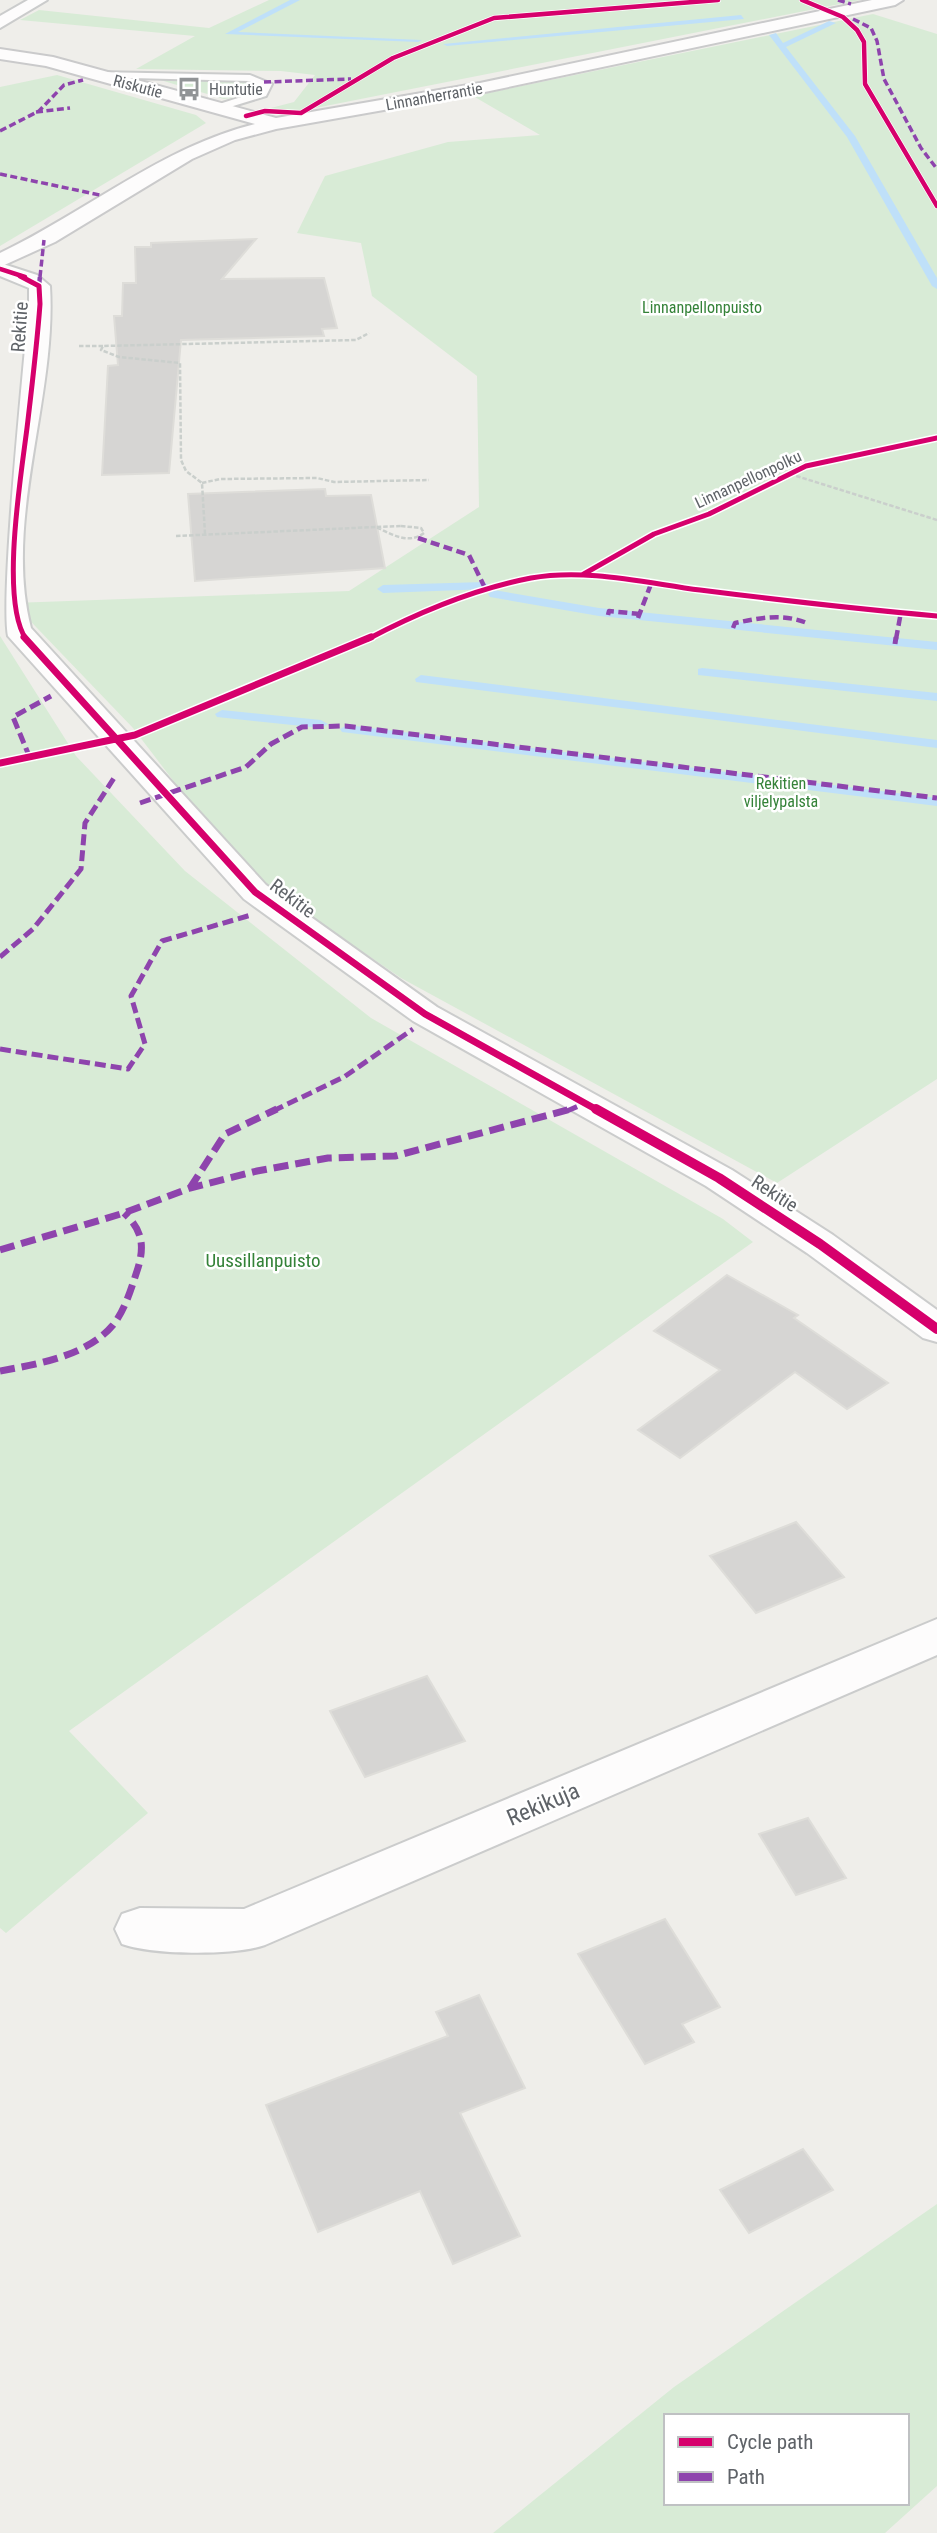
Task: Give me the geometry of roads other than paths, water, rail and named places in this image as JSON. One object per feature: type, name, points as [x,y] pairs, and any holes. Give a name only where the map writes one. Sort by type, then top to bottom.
[{"type":"street","points":[[0,23],[39,0]]},
{"type":"street","name":"Linnanherrantie","points":[[0,261],[48,238],[198,148],[275,124],[480,88],[895,0]]},
{"type":"street","name":"Riskutie","points":[[0,54],[32,58],[275,124]]},
{"type":"street","name":"Rekitie","points":[[0,269],[30,279],[38,286],[40,304],[28,422],[15,498],[8,596],[11,612],[18,630],[115,740],[255,892],[336,951],[425,1014],[719,1178],[820,1244],[937,1329]]},
{"type":"street","name":"Rekikuja","points":[[140,1929],[247,1930],[937,1636]]},
{"type":"lane","points":[[96,75],[250,78],[267,84],[262,94],[217,108]]},
{"type":"waterway","points":[[232,32],[296,0]]},
{"type":"waterway","points":[[447,44],[741,17]]},
{"type":"waterway","points":[[782,46],[832,23]]},
{"type":"waterway","points":[[229,34],[418,40]]},
{"type":"waterway","points":[[773,35],[851,136],[937,286]]},
{"type":"waterway","points":[[383,589],[484,586]]},
{"type":"waterway","points":[[494,594],[599,612],[937,646]]},
{"type":"waterway","points":[[702,672],[937,697]]},
{"type":"waterway","points":[[421,679],[937,744]]},
{"type":"waterway","points":[[222,714],[321,724]]},
{"type":"waterway","points":[[347,729],[937,802]]},
{"type":"place","name":"Huntutie","points":[[189,89]]},
{"type":"park label","name":"Linnanpellonpuisto","points":[[702,307]]},
{"type":"park label","name":"Rekitien viljelypalsta","points":[[781,792]]},
{"type":"park label","name":"Uussillanpuisto","points":[[263,1260]]}]
